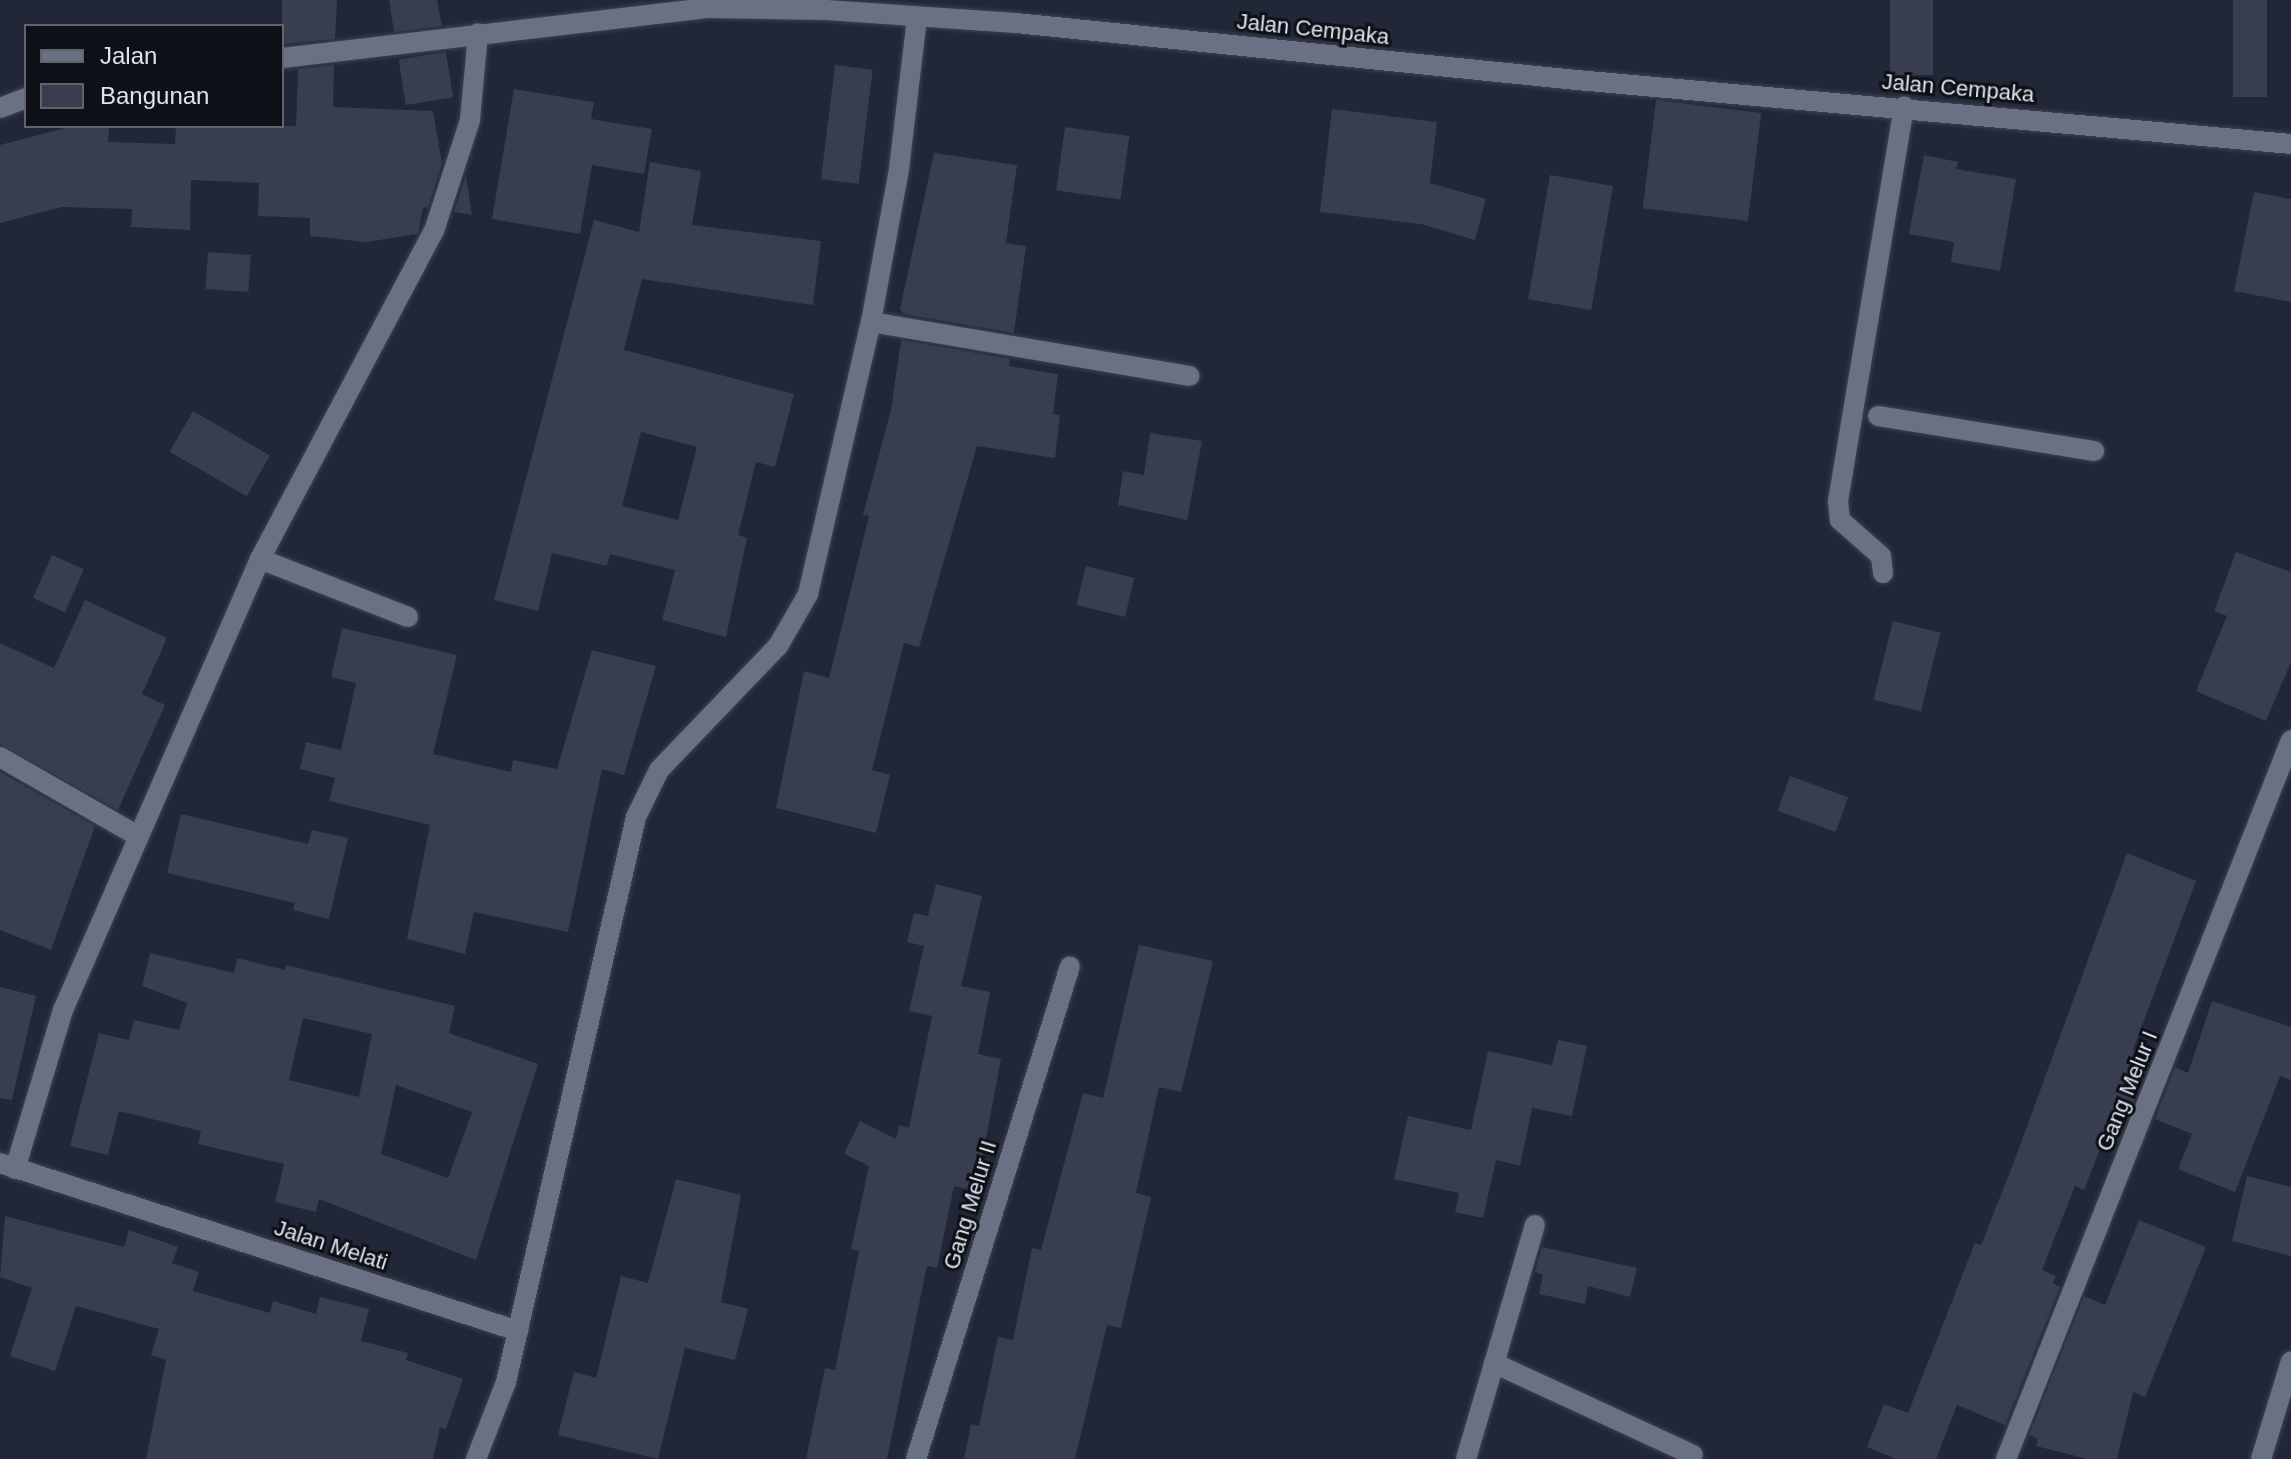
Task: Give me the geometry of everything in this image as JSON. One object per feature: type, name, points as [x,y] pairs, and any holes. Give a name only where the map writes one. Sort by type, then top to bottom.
[{"type":"street","name":"Jalan Cempaka","points":[[284,58],[705,8],[827,5],[917,17],[2291,144]]},
{"type":"street","points":[[476,1459],[494,1420],[518,1331],[636,817],[659,770],[679,744],[769,656],[802,607],[871,322],[899,169],[917,17]]},
{"type":"street","points":[[7,1166],[63,1010],[260,559],[434,231],[465,145],[478,33]]},
{"type":"street","points":[[0,108],[24,99]]},
{"type":"street","points":[[1883,573],[1881,556],[1840,520],[1838,501],[1904,106]]},
{"type":"street","points":[[871,322],[1189,376]]},
{"type":"street","points":[[1878,416],[2094,451]]},
{"type":"street","points":[[260,559],[408,617]]},
{"type":"street","name":"Gang Melur I","points":[[2006,1459],[2291,740]]},
{"type":"street","points":[[0,757],[138,836]]},
{"type":"street","name":"Gang Melur II","points":[[916,1459],[1070,966]]},
{"type":"street","name":"Jalan Melati","points":[[7,1166],[518,1331]]},
{"type":"street","points":[[1466,1459],[1535,1225]]},
{"type":"street","points":[[2261,1459],[2291,1361]]},
{"type":"street","points":[[1494,1363],[1693,1455]]},
{"type":"building","points":[[282,0],[337,0],[335,39],[284,44]]},
{"type":"building","points":[[389,0],[437,0],[442,26],[394,32]]},
{"type":"building","points":[[1890,0],[1933,0],[1933,75],[1890,75]]},
{"type":"building","points":[[2233,0],[2267,0],[2267,97],[2233,97]]},
{"type":"building","points":[[446,52],[453,97],[406,105],[399,60]]},
{"type":"building","points":[[334,65],[333,107],[433,111],[442,163],[428,208],[423,207],[418,234],[366,242],[310,236],[310,218],[258,216],[259,183],[191,180],[190,230],[131,227],[132,209],[62,207],[0,223],[0,145],[65,128],[109,128],[108,142],[175,144],[176,128],[296,126],[298,69]]},
{"type":"building","points":[[835,65],[873,70],[859,184],[821,179]]},
{"type":"building","points":[[514,89],[594,102],[591,119],[652,129],[644,174],[592,165],[580,234],[492,219]]},
{"type":"building","points":[[1656,100],[1761,113],[1748,221],[1643,208]]},
{"type":"building","points":[[1332,109],[1437,122],[1430,183],[1486,199],[1475,240],[1421,224],[1320,212]]},
{"type":"building","points":[[1065,127],[1129,136],[1120,199],[1056,190]]},
{"type":"building","points":[[934,153],[1017,165],[1006,243],[1026,246],[1014,333],[904,314],[900,309]]},
{"type":"building","points":[[1924,155],[1958,162],[1956,169],[2016,179],[2000,271],[1951,262],[1954,242],[1909,234]]},
{"type":"building","points":[[650,162],[701,171],[692,225],[821,241],[813,305],[642,279],[624,350],[794,394],[775,467],[756,462],[738,535],[747,538],[726,637],[662,620],[675,570],[610,554],[607,566],[552,553],[538,611],[494,600],[594,220],[639,232]],"holes":[[[641,432],[697,447],[678,520],[622,506]]]},
{"type":"building","points":[[1550,175],[1613,186],[1591,310],[1528,299]]},
{"type":"building","points":[[466,176],[472,215],[454,212]]},
{"type":"building","points":[[2254,192],[2291,199],[2291,302],[2234,291]]},
{"type":"building","points":[[208,252],[251,255],[248,292],[205,289]]},
{"type":"building","points":[[901,340],[1010,359],[1009,366],[1058,374],[1053,414],[1060,415],[1055,458],[977,446],[919,647],[904,643],[872,770],[890,775],[876,833],[776,808],[804,671],[829,678],[869,516],[863,515],[891,410]]},
{"type":"building","points":[[193,411],[270,455],[247,496],[170,452]]},
{"type":"building","points":[[1150,433],[1202,441],[1187,520],[1118,505],[1123,471],[1144,475]]},
{"type":"building","points":[[2236,552],[2291,572],[2291,662],[2266,721],[2196,691],[2227,616],[2214,611]]},
{"type":"building","points":[[52,555],[84,569],[65,612],[33,598]]},
{"type":"building","points":[[1086,566],[1135,578],[1125,617],[1076,605]]},
{"type":"building","points":[[85,600],[167,638],[142,694],[165,705],[118,810],[0,744],[0,643],[54,668]]},
{"type":"building","points":[[1893,621],[1941,633],[1921,711],[1873,700]]},
{"type":"building","points":[[342,628],[457,655],[433,754],[511,772],[513,760],[557,769],[592,650],[656,666],[624,775],[602,769],[568,932],[474,912],[465,954],[407,939],[430,825],[329,801],[335,778],[300,769],[306,742],[341,750],[356,683],[331,677]]},
{"type":"building","points":[[0,772],[95,826],[51,950],[0,930]]},
{"type":"building","points":[[1790,776],[1848,797],[1836,832],[1777,811]]},
{"type":"building","points":[[181,814],[308,844],[312,830],[348,838],[329,919],[293,910],[295,903],[167,873]]},
{"type":"building","points":[[2127,853],[2196,881],[2133,1050],[2151,1058],[2131,1109],[2118,1104],[2084,1190],[2075,1186],[2042,1270],[2056,1276],[2053,1283],[2060,1287],[2005,1425],[1957,1405],[1936,1459],[1896,1459],[1867,1447],[1884,1404],[1908,1413],[1975,1243],[1981,1245],[2014,1162]]},
{"type":"building","points":[[936,884],[982,896],[961,986],[990,992],[978,1054],[1001,1059],[976,1191],[954,1186],[937,1268],[927,1266],[887,1459],[806,1459],[825,1368],[835,1370],[859,1251],[851,1249],[869,1166],[844,1154],[860,1121],[896,1139],[899,1125],[909,1128],[932,1016],[909,1011],[924,946],[907,942],[914,913],[928,916]]},
{"type":"building","points":[[1139,945],[1213,961],[1181,1092],[1159,1087],[1136,1193],[1151,1197],[1121,1328],[1107,1325],[1075,1459],[964,1459],[971,1424],[979,1426],[998,1337],[1013,1340],[1032,1248],[1041,1250],[1083,1093],[1103,1098]]},
{"type":"building","points":[[150,953],[234,973],[237,958],[285,970],[286,965],[455,1006],[449,1033],[538,1064],[476,1260],[319,1199],[316,1212],[275,1202],[284,1164],[198,1144],[201,1131],[119,1111],[108,1155],[70,1146],[99,1033],[129,1040],[134,1020],[179,1030],[187,1003],[142,986]],"holes":[[[303,1018],[372,1034],[359,1097],[289,1080]],[[396,1085],[472,1112],[448,1178],[381,1154]]]},
{"type":"building","points":[[0,987],[36,996],[12,1100],[0,1098]]},
{"type":"building","points":[[2212,1001],[2291,1027],[2291,1080],[2280,1076],[2235,1192],[2178,1169],[2192,1134],[2155,1119],[2175,1067],[2188,1073]]},
{"type":"building","points":[[1558,1040],[1587,1046],[1572,1116],[1532,1108],[1520,1166],[1496,1160],[1483,1218],[1455,1212],[1459,1193],[1394,1179],[1408,1116],[1471,1130],[1488,1051],[1552,1065]]},
{"type":"building","points":[[2247,1176],[2291,1187],[2291,1256],[2232,1241]]},
{"type":"building","points":[[676,1179],[741,1195],[721,1302],[748,1309],[735,1360],[685,1348],[658,1459],[558,1435],[574,1372],[596,1378],[621,1276],[648,1283]]},
{"type":"building","points":[[5,1216],[124,1247],[129,1230],[178,1247],[172,1263],[199,1272],[193,1291],[270,1313],[273,1301],[316,1314],[320,1297],[369,1309],[361,1341],[408,1353],[406,1360],[463,1379],[446,1429],[440,1427],[433,1459],[146,1459],[166,1360],[151,1355],[159,1329],[76,1306],[55,1371],[10,1356],[32,1288],[0,1277]]},
{"type":"building","points":[[2139,1220],[2206,1247],[2145,1397],[2133,1392],[2117,1459],[2088,1459],[2036,1446],[2038,1439],[2029,1435],[2084,1296],[2105,1305]]},
{"type":"building","points":[[1542,1247],[1637,1268],[1630,1297],[1588,1286],[1585,1304],[1539,1294],[1543,1275],[1535,1272]]}]
